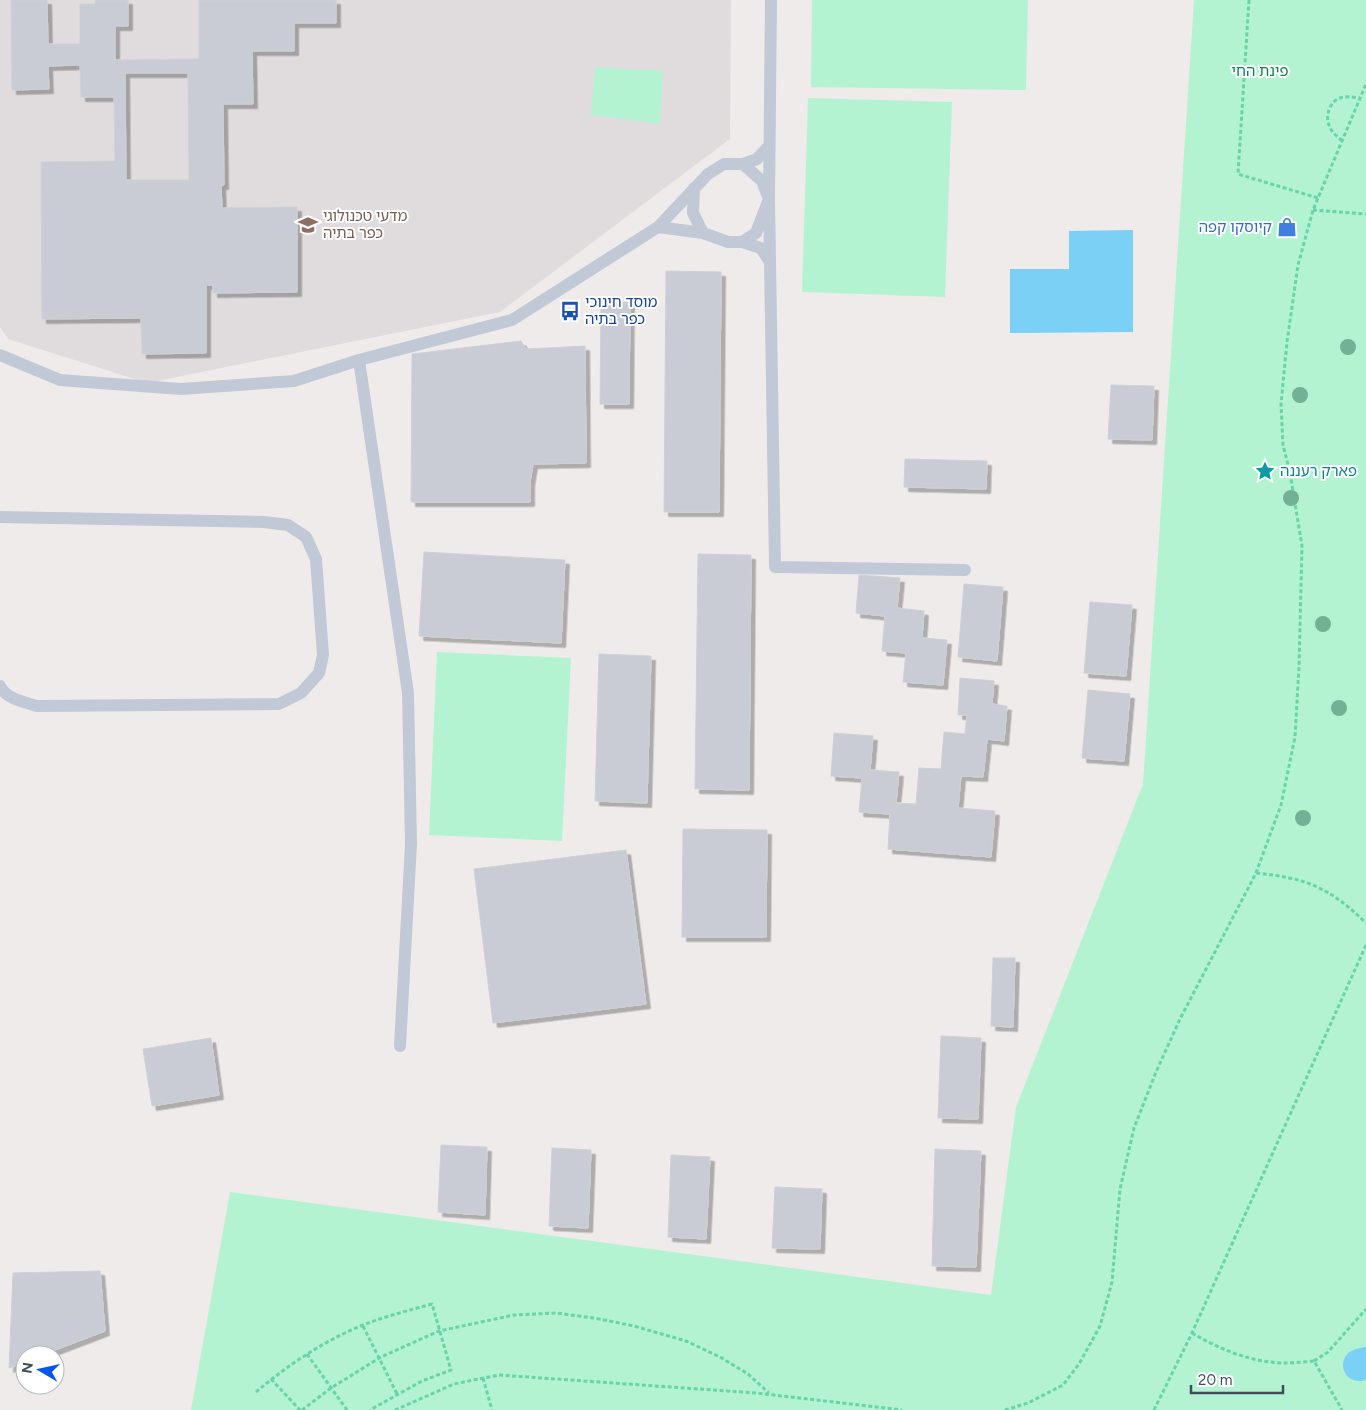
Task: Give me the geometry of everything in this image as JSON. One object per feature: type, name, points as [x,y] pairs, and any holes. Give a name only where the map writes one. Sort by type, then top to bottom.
[{"type":"lane","points":[[771,0],[769,199],[775,567],[964,570]]},
{"type":"lane","points":[[0,355],[60,380],[181,389],[294,381],[358,360],[512,320],[658,227],[708,174],[724,164],[743,164],[756,159],[770,146]]},
{"type":"lane","points":[[742,242],[756,233],[769,199],[762,181],[743,164]]},
{"type":"lane","points":[[694,188],[693,214],[703,233]]},
{"type":"lane","points":[[658,227],[703,233],[728,242],[742,242],[761,248],[770,262]]},
{"type":"lane","points":[[358,360],[408,693],[411,844],[400,1046]]},
{"type":"lane","points":[[0,517],[264,522],[288,525],[306,537],[316,558],[323,655],[320,673],[301,693],[279,704],[37,706],[17,700],[1,690],[0,686]]},
{"type":"path","points":[[1249,0],[1238,174],[1318,198]]},
{"type":"path","points":[[1005,1410],[1028,1403],[1063,1385],[1079,1364],[1100,1326],[1112,1282],[1120,1189],[1134,1128],[1156,1072],[1180,1019],[1256,873],[1281,805],[1295,737],[1302,546],[1290,473],[1283,445],[1281,404],[1286,342],[1298,264],[1312,210],[1366,84]]},
{"type":"path","points":[[1342,141],[1334,134],[1329,125],[1327,117],[1330,108],[1335,100],[1340,98],[1360,98]]},
{"type":"path","points":[[1312,210],[1366,214]]},
{"type":"path","points":[[1256,873],[1280,875],[1309,882],[1333,894],[1366,923]]},
{"type":"path","points":[[1154,1410],[1192,1333],[1366,945]]},
{"type":"path","points":[[256,1392],[271,1379],[308,1354],[347,1332],[391,1315],[432,1304],[451,1370],[422,1381],[370,1410]]},
{"type":"path","points":[[1192,1333],[1207,1342],[1248,1358],[1283,1363],[1314,1361],[1328,1352],[1366,1309]]},
{"type":"path","points":[[271,1379],[301,1410],[331,1388],[379,1358],[440,1331],[514,1315],[556,1313],[634,1326],[686,1341],[720,1357],[748,1374],[770,1394]]},
{"type":"path","points":[[363,1326],[397,1394]]},
{"type":"path","points":[[308,1354],[347,1410]]},
{"type":"path","points":[[1314,1361],[1342,1410]]},
{"type":"path","points":[[395,1410],[454,1384],[499,1375],[668,1385],[770,1394],[902,1410]]},
{"type":"path","points":[[483,1378],[492,1410]]},
{"type":"shaded area","name":"מדעי טכנולוגי כפר בתיה","points":[[0,0],[731,0],[730,139],[500,312],[147,383],[8,339],[0,327]]},
{"type":"green space","points":[[812,0],[1028,0],[1026,90],[811,87]]},
{"type":"green space","name":"פארק רעננה","points":[[1194,0],[1366,0],[1366,1410],[191,1410],[230,1192],[991,1295],[1016,1107],[1143,784]]},
{"type":"green space","points":[[595,67],[663,71],[660,124],[591,115]]},
{"type":"green space","points":[[808,98],[952,102],[945,297],[802,292]]},
{"type":"green space","points":[[437,652],[571,658],[562,841],[429,835]]},
{"type":"water","points":[[1133,230],[1133,332],[1010,333],[1010,269],[1069,269],[1069,231]]},
{"type":"building","points":[[11,0],[47,0],[48,44],[80,44],[80,4],[95,4],[95,0],[128,0],[128,26],[115,26],[115,60],[199,59],[199,0],[336,0],[336,23],[294,23],[294,51],[252,51],[253,104],[223,104],[224,185],[221,185],[222,208],[297,207],[297,292],[213,293],[213,285],[206,285],[206,353],[142,354],[141,318],[42,319],[41,162],[115,161],[114,97],[81,97],[80,65],[48,66],[49,89],[12,90]],"holes":[[[125,73],[188,73],[189,180],[126,180]]]},
{"type":"building","points":[[666,271],[721,272],[719,512],[664,512]]},
{"type":"building","points":[[601,302],[630,302],[629,404],[600,404]]},
{"type":"building","points":[[521,341],[526,349],[585,346],[586,463],[533,464],[530,482],[530,502],[411,502],[412,354]]},
{"type":"building","points":[[1111,385],[1154,386],[1152,440],[1108,439]]},
{"type":"building","points":[[905,459],[987,461],[986,489],[904,487]]},
{"type":"building","points":[[424,552],[565,560],[561,643],[419,636]]},
{"type":"building","points":[[698,554],[751,555],[749,790],[695,789]]},
{"type":"building","points":[[859,575],[900,578],[897,608],[924,611],[922,638],[947,640],[943,685],[903,682],[906,653],[882,651],[885,616],[856,613]]},
{"type":"building","points":[[964,584],[1003,587],[997,661],[958,657]]},
{"type":"building","points":[[1090,602],[1132,605],[1126,676],[1084,673]]},
{"type":"building","points":[[599,654],[651,656],[647,803],[595,801]]},
{"type":"building","points":[[960,678],[994,681],[992,704],[1007,706],[1004,741],[987,739],[983,777],[961,776],[958,808],[995,811],[991,857],[888,849],[890,814],[859,812],[862,778],[831,776],[834,733],[873,736],[870,770],[899,772],[896,803],[916,804],[919,768],[941,769],[944,732],[965,734],[967,715],[958,715]]},
{"type":"building","points":[[1088,690],[1130,694],[1124,761],[1082,758]]},
{"type":"building","points":[[683,829],[767,830],[766,937],[682,937]]},
{"type":"building","points":[[626,850],[646,1004],[493,1023],[474,869]]},
{"type":"building","points":[[993,958],[1015,958],[1013,1027],[991,1026]]},
{"type":"building","points":[[941,1036],[981,1038],[978,1119],[938,1118]]},
{"type":"building","points":[[211,1038],[219,1095],[152,1106],[143,1049]]},
{"type":"building","points":[[441,1145],[487,1147],[485,1215],[438,1212]]},
{"type":"building","points":[[552,1148],[591,1150],[588,1228],[549,1226]]},
{"type":"building","points":[[935,1149],[981,1151],[976,1267],[932,1266]]},
{"type":"building","points":[[671,1155],[710,1157],[706,1239],[668,1237]]},
{"type":"building","points":[[775,1187],[822,1189],[820,1249],[772,1248]]},
{"type":"building","points":[[100,1271],[105,1331],[65,1346],[15,1345],[15,1366],[9,1368],[13,1273]]},
{"type":"waterway","points":[[1359,1365],[1366,1363]]},
{"type":"place","name":"מדעי טכנולוגי כפר בתיה","points":[[308,225]]},
{"type":"place","name":"קיוסקו קפה","points":[[1287,227]]},
{"type":"place","name":"מוסד חינוכי כפר בתיה","points":[[570,311]]},
{"type":"place","name":"פארק רעננה","points":[[1265,471]]},
{"type":"park label","name":"פינת החי","points":[[1260,71]]}]
